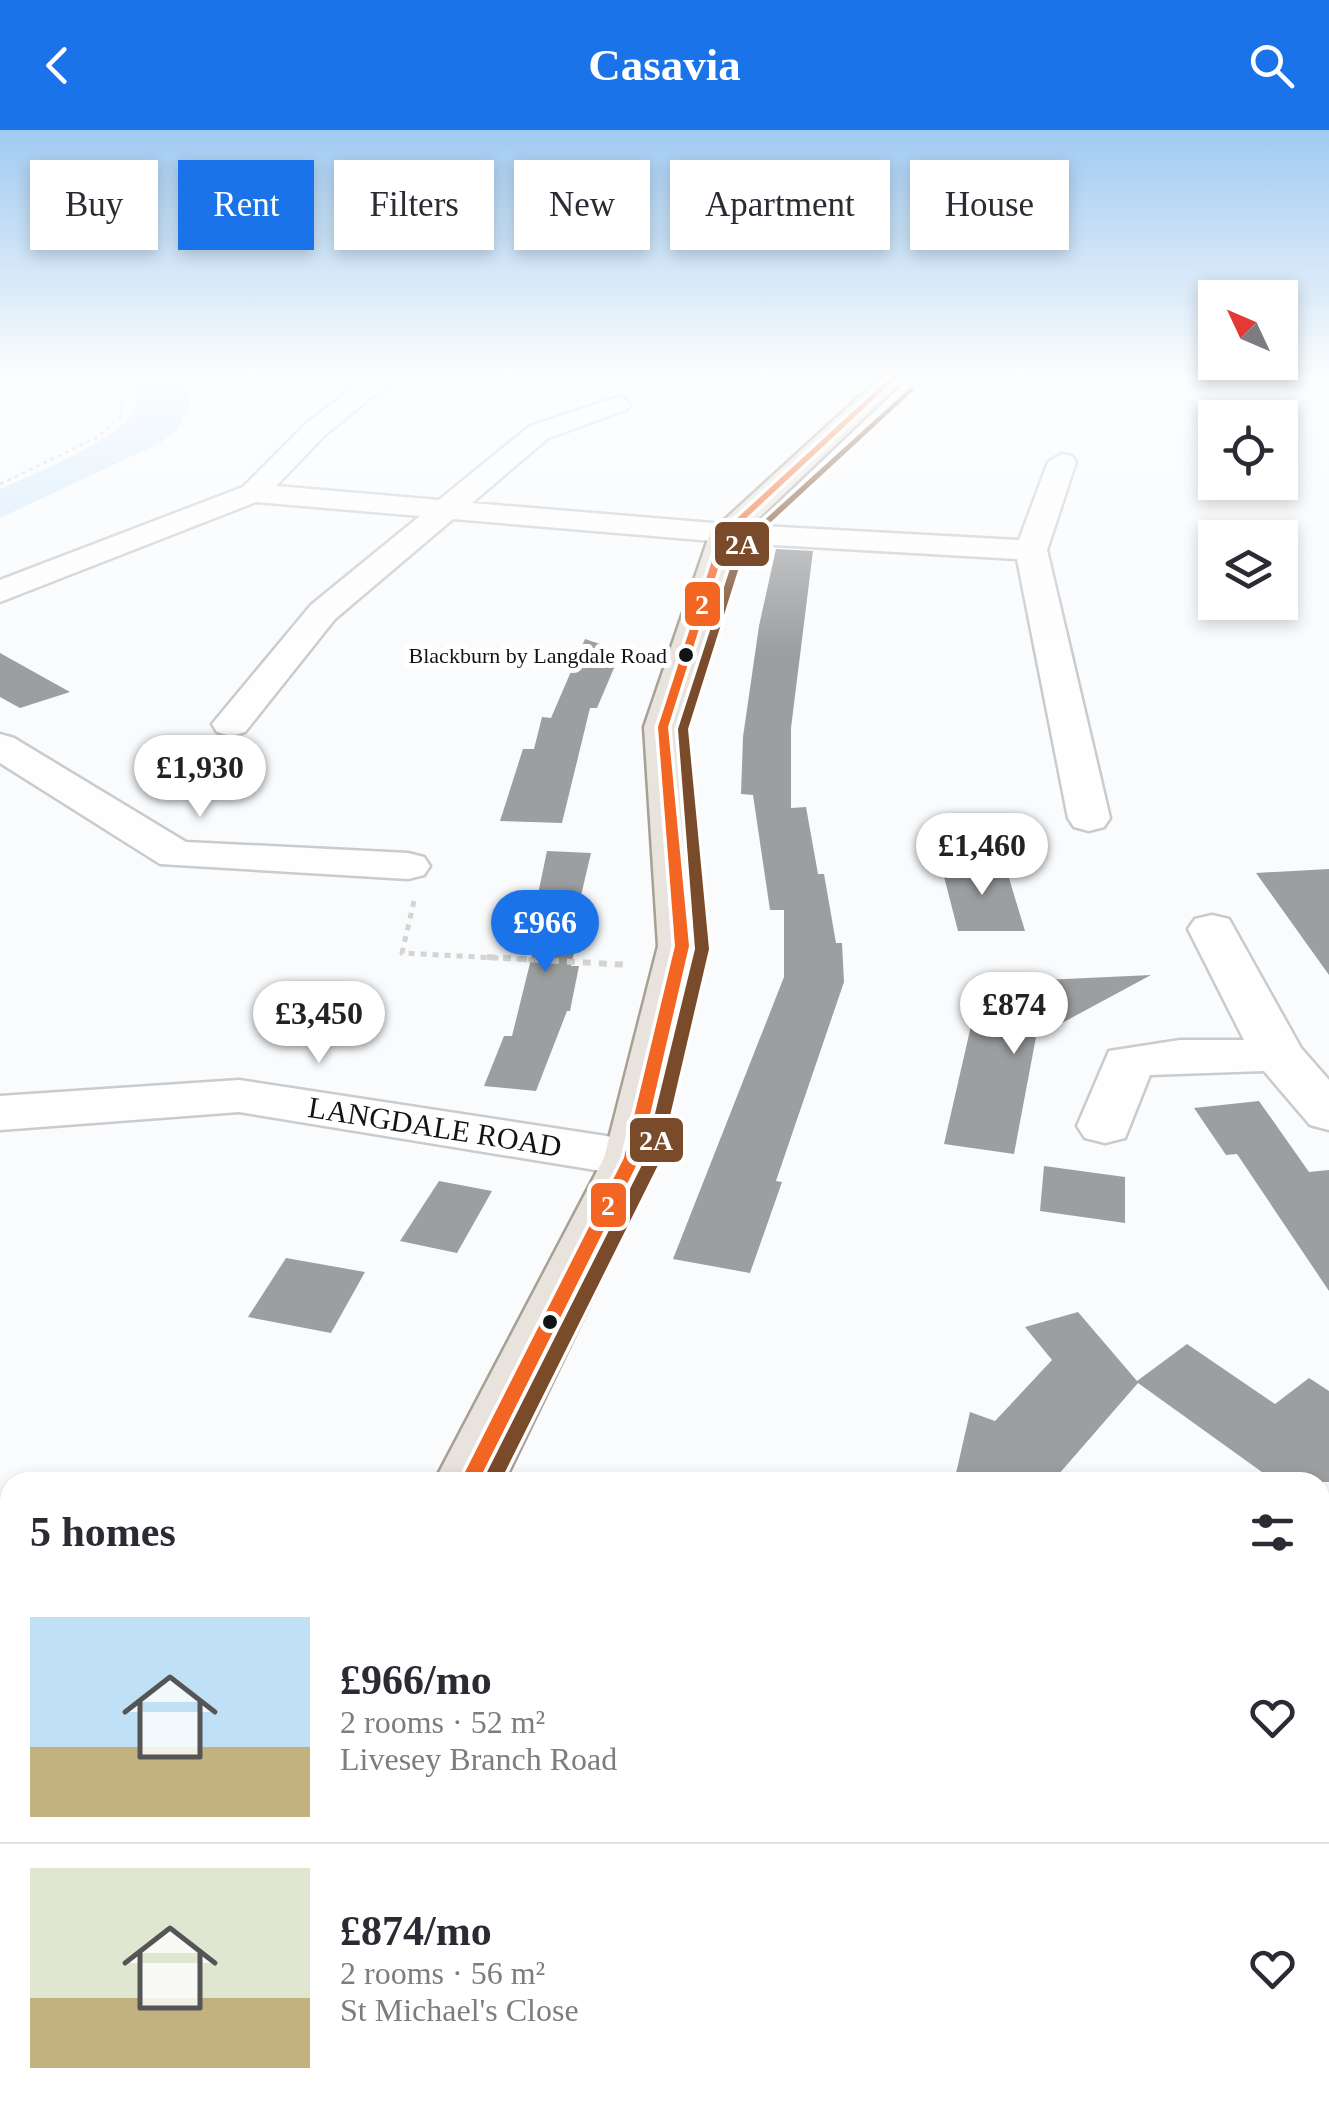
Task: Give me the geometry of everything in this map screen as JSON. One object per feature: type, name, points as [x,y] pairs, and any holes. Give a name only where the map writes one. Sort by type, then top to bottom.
[{"type":"main road","points":[[474,1472],[632,1158],[682,946],[663,727],[724,534],[797,467]]},
{"type":"street","points":[[0,592],[254,493],[279,467]]},
{"type":"street","points":[[231,724],[323,612],[498,467]]},
{"type":"street","points":[[1060,467],[1031,550],[1089,818]]},
{"type":"street","points":[[254,493],[724,534],[1031,550]]},
{"type":"street","points":[[0,746],[176,855],[408,866]]},
{"type":"street","points":[[1212,929],[1278,1055],[1329,1112]]},
{"type":"street","points":[[1104,1126],[1128,1062],[1180,1056],[1278,1055]]},
{"type":"street","name":"LANGDALE ROAD","points":[[0,1113],[239,1096],[632,1158]]},
{"type":"path","points":[[0,484],[36,467]]},
{"type":"path","points":[[408,866],[423,866],[402,953],[640,966]]},
{"type":"water","points":[[48,467],[110,467],[0,518],[0,489]]},
{"type":"building","points":[[776,549],[813,551],[791,728],[791,808],[806,807],[818,874],[824,874],[836,943],[842,943],[844,982],[776,1181],[782,1182],[750,1273],[673,1259],[784,977],[784,910],[770,910],[753,795],[741,794],[743,737],[759,626]]},
{"type":"building","points":[[585,639],[603,645],[600,660],[617,661],[597,708],[590,708],[562,823],[500,821],[523,749],[534,749],[542,717],[551,718]]},
{"type":"building","points":[[0,653],[70,692],[20,708],[0,697]]},
{"type":"building","points":[[547,851],[591,853],[579,904],[585,904],[571,966],[579,966],[570,1011],[536,1091],[484,1086],[504,1036],[512,1036],[535,943],[528,942]]},
{"type":"building","points":[[941,865],[1005,865],[1025,931],[958,931]]},
{"type":"building","points":[[1329,869],[1329,975],[1256,873]]},
{"type":"building","points":[[1151,975],[1036,1037],[1014,1154],[944,1144],[973,1017],[1044,980]]},
{"type":"building","points":[[1259,1101],[1309,1172],[1329,1170],[1329,1291],[1237,1154],[1226,1155],[1194,1108]]},
{"type":"building","points":[[1044,1166],[1125,1177],[1125,1223],[1040,1211]]},
{"type":"building","points":[[439,1181],[492,1191],[457,1253],[400,1241]]},
{"type":"building","points":[[286,1258],[365,1272],[331,1333],[248,1317]]},
{"type":"building","points":[[1078,1312],[1137,1381],[1187,1344],[1275,1404],[1309,1378],[1329,1391],[1329,1472],[1262,1472],[1138,1383],[1061,1472],[956,1472],[970,1412],[995,1421],[1052,1360],[1025,1327]]},
{"type":"transit line","name":"2","points":[[474,1472],[632,1158],[682,946],[663,727],[725,533],[797,467]]},
{"type":"transit line","name":"2A","points":[[496,1472],[651,1163],[702,949],[683,729],[742,544],[827,467]]},
{"type":"place","name":"Blackburn by Langdale Road","points":[[686,655]]}]
